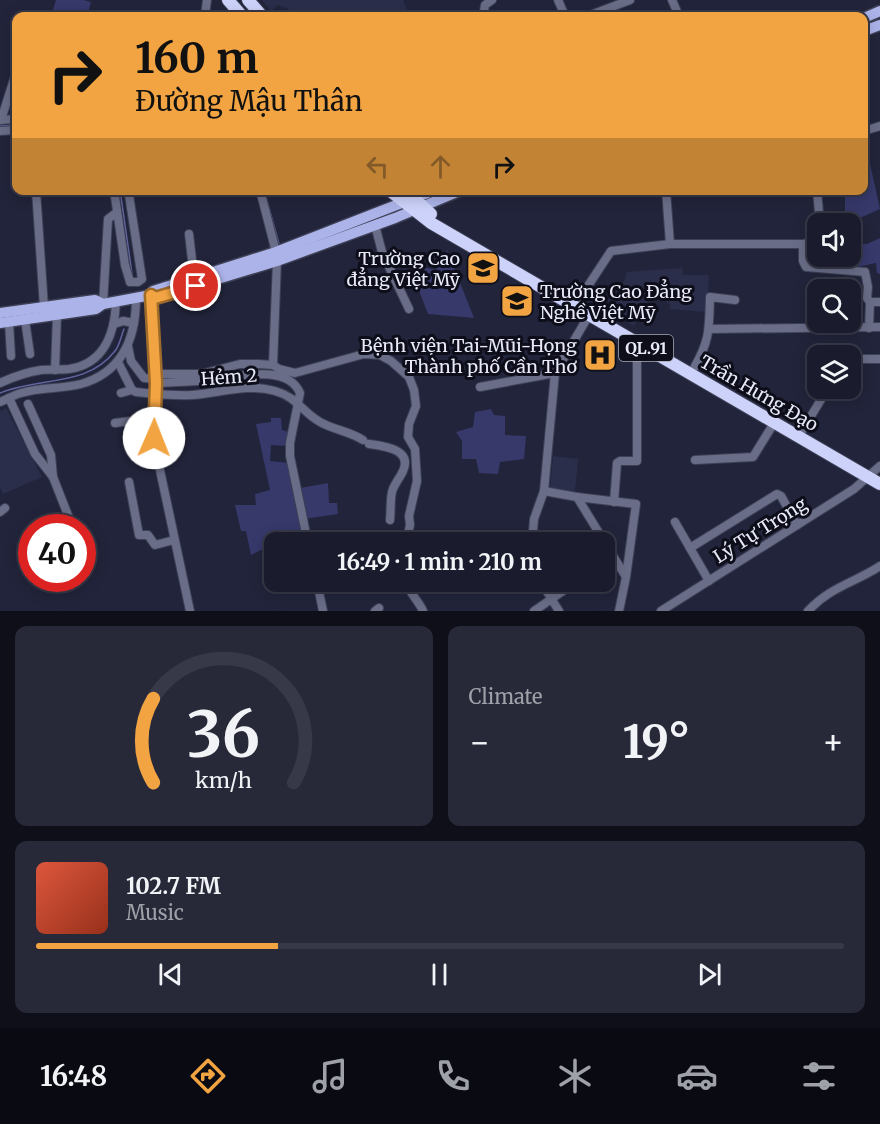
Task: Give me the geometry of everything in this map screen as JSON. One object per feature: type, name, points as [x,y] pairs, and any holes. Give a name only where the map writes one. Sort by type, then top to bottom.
[{"type":"highway","points":[[228,0],[238,12]]},
{"type":"highway","points":[[248,0],[258,12]]},
{"type":"highway","name":"Trần Hưng Đạo","points":[[411,202],[875,472],[880,484]]},
{"type":"highway","name":"Trần Hưng Đạo","points":[[411,202],[431,223],[636,343],[774,423],[875,472]]},
{"type":"main road","points":[[5,322],[96,309],[103,304],[143,296],[194,277],[276,256],[425,195]]},
{"type":"main road","points":[[143,296],[155,298],[375,225],[411,202],[441,195]]},
{"type":"main road","points":[[0,313],[95,300],[103,304]]},
{"type":"street","points":[[485,12],[485,5],[492,0]]},
{"type":"street","points":[[598,12],[630,0]]},
{"type":"street","points":[[0,120],[12,85]]},
{"type":"street","points":[[36,195],[44,307]]},
{"type":"street","points":[[114,195],[125,265],[130,282],[143,296]]},
{"type":"street","points":[[129,195],[155,379],[154,438],[190,611]]},
{"type":"street","points":[[261,195],[276,256],[273,365]]},
{"type":"street","points":[[666,195],[670,244]]},
{"type":"street","points":[[817,195],[819,213]]},
{"type":"street","points":[[103,304],[108,219],[116,213]]},
{"type":"street","points":[[375,225],[382,252],[409,309]]},
{"type":"street","points":[[189,234],[194,277]]},
{"type":"street","points":[[578,301],[611,251],[670,244],[807,243]]},
{"type":"street","points":[[803,244],[803,261],[806,267],[865,272],[868,287],[867,298],[870,302],[868,328]]},
{"type":"street","points":[[130,282],[138,282],[142,279]]},
{"type":"street","points":[[0,402],[22,392],[92,381],[118,362],[128,346],[143,296]]},
{"type":"street","points":[[694,368],[706,347],[710,329],[710,297],[735,300]]},
{"type":"street","points":[[0,383],[29,372],[70,369],[90,360],[111,338],[116,301]]},
{"type":"street","points":[[870,302],[880,302]]},
{"type":"street","points":[[55,370],[57,315]]},
{"type":"street","points":[[533,532],[534,519],[544,491],[555,373],[590,315]]},
{"type":"street","points":[[25,320],[30,354]]},
{"type":"street","points":[[114,324],[123,321],[134,323]]},
{"type":"street","points":[[5,322],[11,356]]},
{"type":"street","points":[[710,329],[880,327]]},
{"type":"street","points":[[614,502],[617,463],[637,461],[636,343]]},
{"type":"street","points":[[128,346],[131,361],[144,378],[205,381],[253,374],[276,375],[289,380],[296,386],[300,393],[290,443],[290,456],[306,532]]},
{"type":"street","points":[[155,379],[201,374],[240,364],[273,365],[295,374],[364,354],[380,356],[392,361],[409,377],[414,390],[416,406],[409,424],[408,437],[415,449],[417,481],[409,516],[408,532]]},
{"type":"street","points":[[861,359],[880,359]]},
{"type":"street","points":[[118,362],[132,390],[121,393]]},
{"type":"street","points":[[480,387],[555,373]]},
{"type":"street","name":"Hẻm 2","points":[[132,390],[155,394],[191,395],[236,389],[275,391],[298,402],[308,414],[318,421],[353,434],[366,442],[397,450],[405,462],[404,470],[392,490],[390,520]]},
{"type":"street","points":[[9,398],[35,454],[52,477],[67,514]]},
{"type":"street","points":[[802,431],[821,399]]},
{"type":"street","points":[[28,404],[51,455],[52,477]]},
{"type":"street","points":[[115,423],[154,417]]},
{"type":"street","points":[[695,459],[753,457],[774,423]]},
{"type":"street","points":[[154,438],[175,435]]},
{"type":"street","name":"Lý Tự Trọng","points":[[661,611],[854,489],[875,472]]},
{"type":"street","points":[[129,482],[139,535],[148,534],[155,545],[174,540]]},
{"type":"street","points":[[544,491],[636,504],[619,611]]},
{"type":"street","points":[[690,548],[777,494],[781,496],[798,525]]},
{"type":"street","points":[[577,497],[626,577]]},
{"type":"street","points":[[675,522],[709,581]]},
{"type":"street","points":[[808,611],[834,589],[880,566]]},
{"type":"street","points":[[319,592],[323,611]]},
{"type":"street","points":[[411,592],[419,601],[423,611]]},
{"type":"street","points":[[547,592],[559,611]]},
{"type":"street","points":[[534,611],[562,592]]},
{"type":"shaded area","points":[[56,0],[91,2],[88,12],[52,12]]},
{"type":"shaded area","points":[[262,0],[403,0],[408,12],[314,12],[306,10],[295,12],[278,5],[271,11]]},
{"type":"shaded area","points":[[869,159],[880,209],[861,218],[861,213],[843,213],[845,195],[868,195]]},
{"type":"shaded area","points":[[880,238],[880,274],[877,273],[876,263],[861,266],[861,244],[867,244]]},
{"type":"shaded area","points":[[447,250],[474,318],[428,314],[409,264],[436,270]]},
{"type":"shaded area","points":[[837,267],[857,267],[843,270]]},
{"type":"shaded area","points":[[682,268],[683,275],[709,275],[707,312],[670,309],[670,304],[652,294],[634,326],[607,311],[625,279],[626,272]]},
{"type":"shaded area","points":[[6,408],[42,477],[3,494],[0,487],[0,411]]},
{"type":"shaded area","points":[[491,409],[494,415],[505,416],[505,435],[526,436],[524,459],[500,462],[498,474],[479,473],[476,459],[462,459],[462,441],[456,432],[473,427],[475,412]]},
{"type":"shaded area","points":[[271,418],[281,418],[282,430],[289,432],[287,446],[271,445],[270,461],[290,463],[295,489],[328,483],[329,503],[337,503],[338,514],[304,519],[306,532],[264,532],[264,554],[263,549],[251,555],[246,531],[241,531],[235,505],[256,505],[255,494],[270,490],[256,424],[271,422]]},
{"type":"shaded area","points":[[553,456],[578,459],[575,491],[550,489]]},
{"type":"waterway","points":[[0,126],[12,125]]},
{"type":"waterway","points":[[121,195],[132,274]]},
{"type":"waterway","points":[[265,195],[279,244]]},
{"type":"waterway","points":[[0,393],[31,384],[62,380],[90,371],[103,363],[115,351],[124,329]]},
{"type":"place","name":"Trường Cao đẳng Việt Mỹ","points":[[483,268]]},
{"type":"place","name":"Trường Cao Đẳng Nghề Việt Mỹ","points":[[517,301]]},
{"type":"place","name":"Bệnh viện Tai-Mũi-Họng Thành phố Cần Thơ","points":[[600,355]]},
{"type":"route","points":[[154,438],[156,383],[151,295],[155,298],[196,286]]}]
